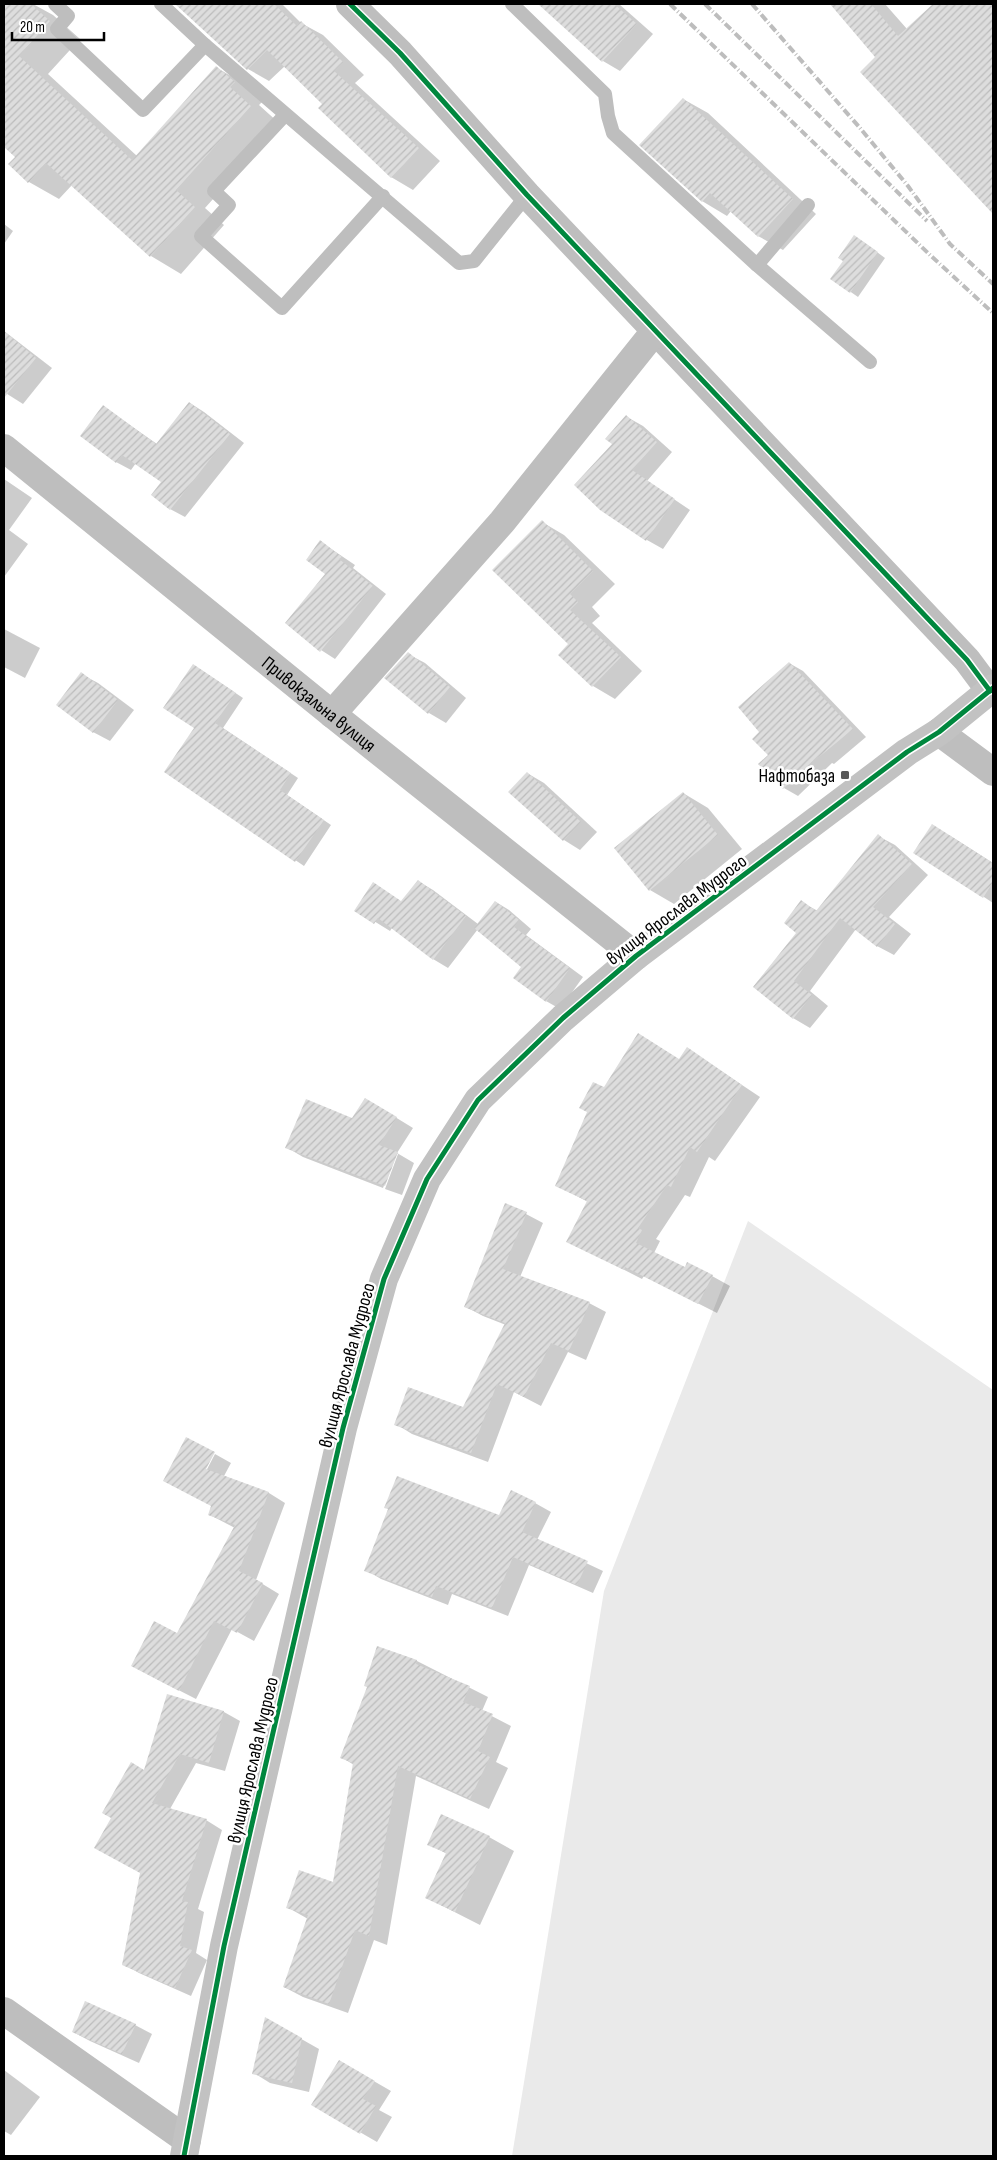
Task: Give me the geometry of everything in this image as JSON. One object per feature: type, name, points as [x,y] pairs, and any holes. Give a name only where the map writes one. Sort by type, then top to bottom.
[{"type":"main road","name":"вулиця Ярослава Мудрого","points":[[186,2148],[224,1946],[344,1428],[384,1279],[427,1179],[478,1100],[563,1018],[636,956],[907,752],[939,732],[991,689]]},
{"type":"street","points":[[350,4],[400,53],[527,195],[967,660],[991,689]]},
{"type":"street","points":[[332,714],[502,522],[655,331]]},
{"type":"street","name":"Привокзальна вулиця","points":[[4,448],[332,714],[636,956]]},
{"type":"street","points":[[939,732],[993,772]]},
{"type":"street","points":[[4,2011],[186,2148]]},
{"type":"lane","points":[[55,4],[68,16],[56,29],[143,110],[205,45]]},
{"type":"lane","points":[[162,4],[205,45],[459,263],[474,261],[527,195]]},
{"type":"lane","points":[[512,4],[605,94],[608,116],[614,133],[758,265],[870,362]]},
{"type":"lane","points":[[285,114],[214,191],[229,204],[201,236],[282,308],[383,196]]},
{"type":"lane","points":[[758,265],[808,205]]},
{"type":"shaded area","points":[[748,1221],[993,1390],[993,2156],[512,2156],[604,1591]]},
{"type":"building","points":[[4,4],[31,4],[50,21],[19,56],[132,160],[216,66],[235,82],[230,87],[251,106],[176,190],[195,207],[150,257],[46,163],[28,183],[8,164],[15,157],[4,147]]},
{"type":"building","points":[[175,4],[274,4],[297,26],[301,21],[343,62],[334,71],[419,148],[391,178],[318,108],[322,104],[267,50],[247,70]]},
{"type":"building","points":[[538,4],[614,4],[637,24],[602,62]]},
{"type":"building","points":[[830,4],[871,4],[898,36],[933,4],[993,4],[993,214],[860,72],[875,57]]},
{"type":"building","points":[[683,98],[793,199],[758,237],[710,193],[702,202],[639,145]]},
{"type":"building","points":[[854,235],[878,252],[850,293],[830,279],[843,261],[838,258]]},
{"type":"building","points":[[4,331],[36,358],[4,398]]},
{"type":"building","points":[[189,402],[230,434],[170,510],[151,495],[161,482],[122,455],[116,463],[80,436],[103,405],[156,444]]},
{"type":"building","points":[[626,415],[657,442],[632,470],[675,499],[646,541],[600,510],[574,485],[612,444],[605,439]]},
{"type":"building","points":[[542,520],[593,571],[570,594],[578,602],[570,610],[621,657],[592,687],[558,655],[568,644],[492,570]]},
{"type":"building","points":[[320,540],[342,557],[339,559],[373,586],[320,652],[285,623],[325,574],[306,560]]},
{"type":"building","points":[[408,652],[450,687],[428,714],[384,678]]},
{"type":"building","points":[[789,662],[853,729],[818,756],[783,789],[758,764],[768,755],[752,739],[759,732],[738,707]]},
{"type":"building","points":[[193,664],[236,693],[215,723],[291,773],[280,790],[324,820],[295,862],[164,772],[194,728],[163,708]]},
{"type":"building","points":[[81,672],[118,700],[93,733],[56,705]]},
{"type":"building","points":[[527,772],[581,822],[563,841],[508,792]]},
{"type":"building","points":[[683,792],[718,835],[649,891],[614,848]]},
{"type":"building","points":[[932,824],[993,863],[993,882],[983,898],[913,853]]},
{"type":"building","points":[[878,834],[912,864],[873,907],[895,924],[877,947],[840,918],[794,981],[812,995],[793,1019],[753,987],[796,933],[784,923],[801,900],[816,911]]},
{"type":"building","points":[[418,880],[466,916],[433,960],[378,918],[374,924],[354,911],[373,882],[401,901]]},
{"type":"building","points":[[495,901],[519,920],[514,927],[570,968],[546,1002],[513,978],[521,967],[474,928]]},
{"type":"building","points":[[638,1033],[679,1059],[687,1047],[742,1085],[697,1152],[690,1147],[671,1187],[667,1185],[638,1228],[642,1230],[636,1243],[685,1267],[687,1262],[713,1275],[698,1304],[625,1267],[624,1270],[566,1242],[587,1201],[555,1186],[587,1112],[579,1108],[593,1082],[604,1087]]},
{"type":"building","points":[[365,1098],[397,1117],[379,1145],[398,1152],[385,1186],[285,1148],[306,1099],[352,1118]]},
{"type":"building","points":[[505,1203],[527,1212],[503,1269],[590,1302],[569,1351],[551,1343],[524,1397],[497,1384],[471,1453],[394,1425],[408,1387],[463,1407],[505,1323],[464,1307]]},
{"type":"building","points":[[186,1437],[215,1452],[206,1469],[269,1492],[239,1571],[263,1583],[237,1633],[214,1621],[179,1691],[131,1666],[154,1621],[177,1633],[235,1525],[208,1515],[211,1506],[163,1481]]},
{"type":"building","points":[[397,1476],[499,1515],[511,1490],[536,1502],[522,1532],[588,1561],[577,1585],[513,1557],[492,1608],[436,1586],[432,1597],[364,1571],[388,1509],[384,1508]]},
{"type":"building","points":[[377,1646],[417,1660],[416,1664],[470,1686],[463,1702],[493,1714],[478,1751],[490,1757],[470,1799],[398,1766],[369,1936],[355,1930],[329,2004],[283,1987],[308,1915],[286,1908],[299,1870],[333,1882],[353,1763],[340,1758],[367,1687],[364,1686]]},
{"type":"building","points":[[167,1694],[224,1711],[209,1763],[180,1754],[152,1803],[207,1819],[182,1901],[188,1902],[180,1946],[192,1950],[175,1988],[122,1965],[140,1873],[94,1848],[111,1818],[102,1813],[131,1762],[144,1770]]},
{"type":"building","points":[[441,1814],[490,1836],[455,1912],[425,1898],[446,1853],[427,1845]]},
{"type":"building","points":[[85,2001],[136,2024],[122,2054],[72,2032]]},
{"type":"building","points":[[265,2017],[302,2038],[292,2083],[252,2074]]},
{"type":"building","points":[[339,2060],[375,2081],[363,2099],[376,2106],[360,2134],[311,2105]]},
{"type":"railway","points":[[670,4],[929,254],[993,313]]},
{"type":"railway","points":[[705,4],[927,221]]},
{"type":"railway","points":[[752,4],[908,186],[950,244],[993,284]]},
{"type":"cycle path","points":[[350,4],[400,53],[527,195],[967,660],[990,691]]},
{"type":"cycle path","points":[[184,2156],[224,1946],[343,1428],[384,1279],[427,1179],[478,1100],[563,1018],[636,956],[907,752],[939,732],[993,688]]},
{"type":"place","name":"Нафтобаза","points":[[845,775]]}]
